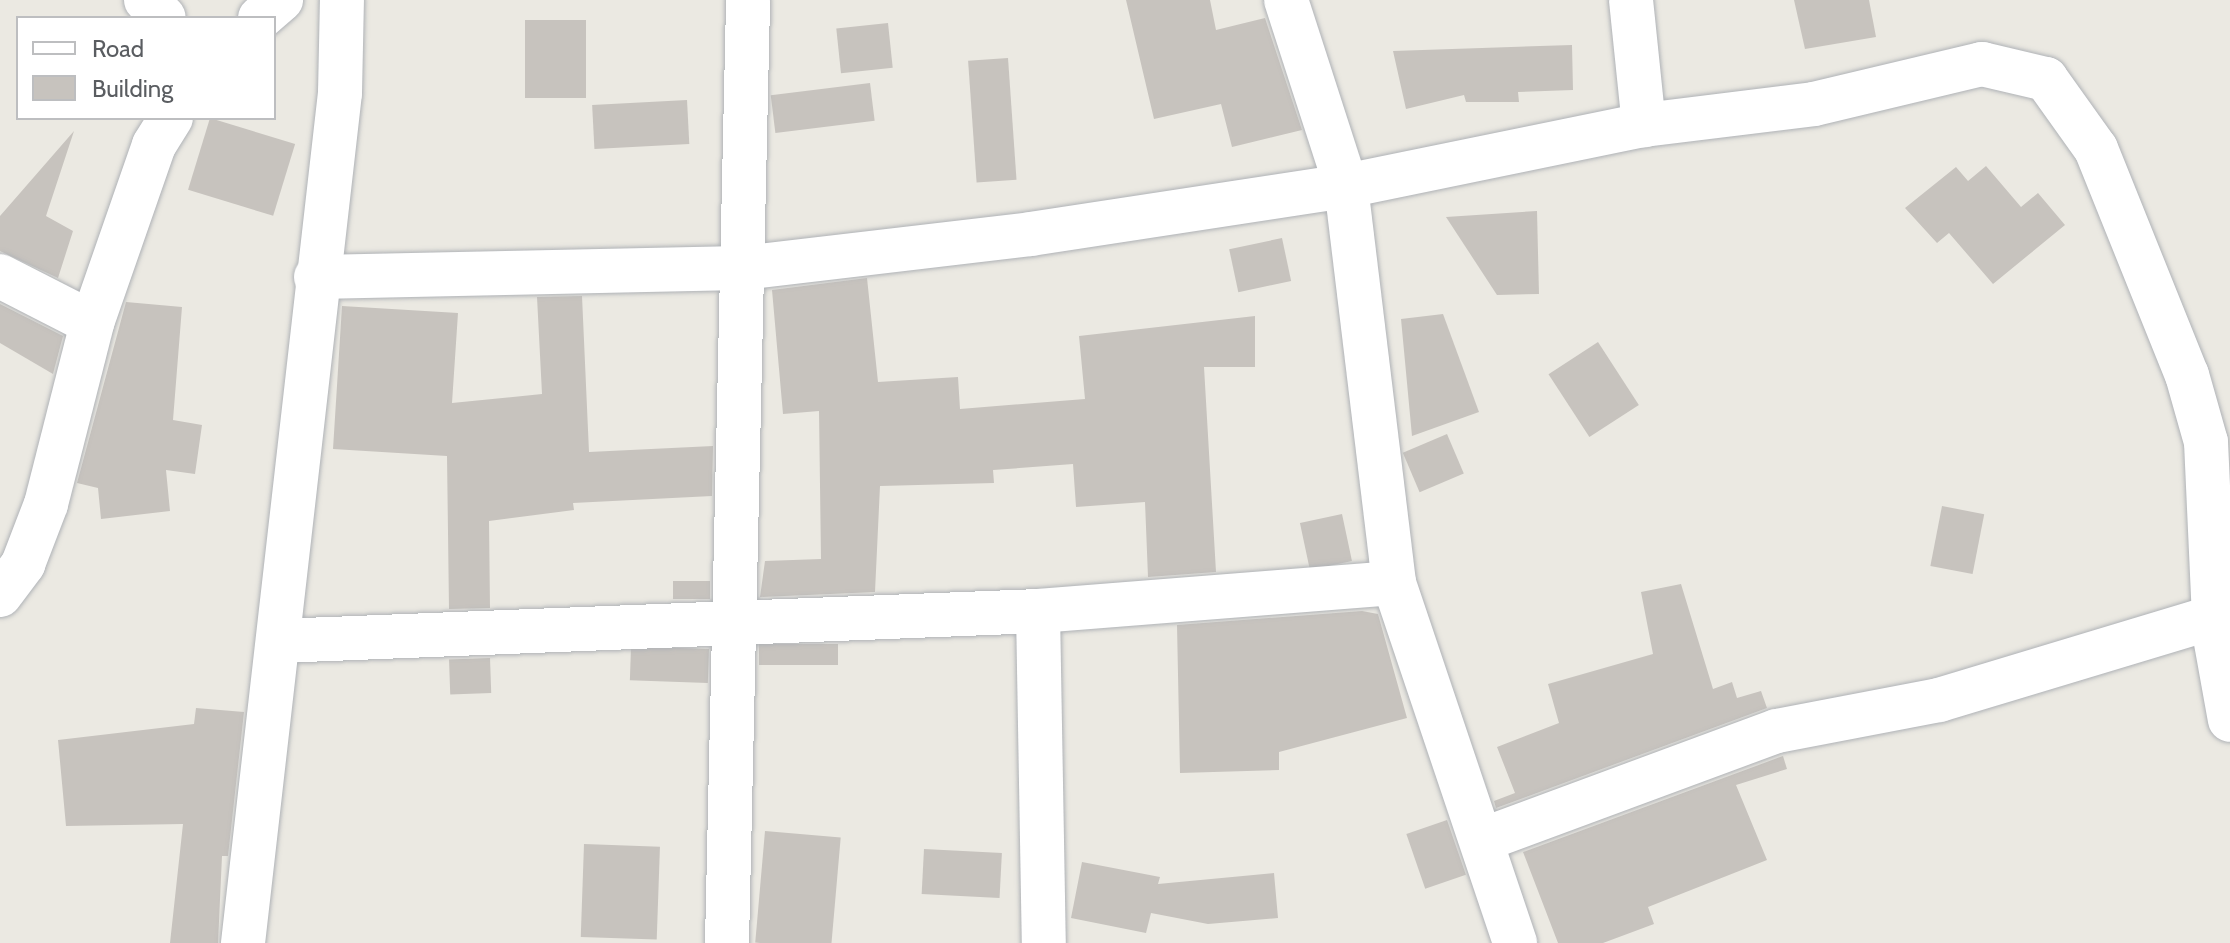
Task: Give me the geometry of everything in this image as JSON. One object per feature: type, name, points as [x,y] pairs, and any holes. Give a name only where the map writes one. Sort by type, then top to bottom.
[{"type":"street","points":[[146,0],[162,16]]},
{"type":"street","points":[[262,16],[281,0]]},
{"type":"street","points":[[243,943],[279,641],[316,277],[340,93],[342,0]]},
{"type":"street","points":[[727,943],[737,621],[748,0]]},
{"type":"street","points":[[1286,0],[1346,186],[1394,583],[1515,943]]},
{"type":"street","points":[[1631,0],[1644,125]]},
{"type":"street","points":[[316,277],[742,268],[1346,186],[1644,125],[1814,104],[1982,64],[2046,79],[2096,149],[2187,375],[2206,442],[2217,616],[2230,720]]},
{"type":"street","points":[[0,595],[23,564],[46,504],[92,323],[154,145],[170,120]]},
{"type":"street","points":[[0,276],[92,323]]},
{"type":"street","points":[[279,641],[1038,611],[1394,583]]},
{"type":"street","points":[[1038,611],[1044,943]]},
{"type":"street","points":[[1482,840],[1777,731],[1939,700],[2217,616]]},
{"type":"building","points":[[1126,0],[1210,0],[1216,30],[1265,18],[1302,130],[1232,147],[1221,104],[1154,119]]},
{"type":"building","points":[[1794,0],[1869,0],[1876,37],[1805,49]]},
{"type":"building","points":[[525,20],[586,20],[586,98],[525,98]]},
{"type":"building","points":[[888,23],[893,68],[841,73],[836,28]]},
{"type":"building","points":[[1572,45],[1573,90],[1518,92],[1519,102],[1466,102],[1464,95],[1406,109],[1393,51]]},
{"type":"building","points":[[1008,58],[1017,180],[977,182],[968,61]]},
{"type":"building","points":[[870,83],[875,121],[775,133],[771,95]]},
{"type":"building","points":[[687,100],[689,144],[594,149],[592,105]]},
{"type":"building","points":[[209,120],[295,144],[273,216],[188,190]]},
{"type":"building","points":[[74,131],[46,216],[73,231],[58,278],[0,251],[0,216]]},
{"type":"building","points":[[1986,166],[2021,207],[2038,193],[2065,225],[1993,284],[1949,233],[1937,243],[1905,208],[1956,167],[1968,181]]},
{"type":"building","points":[[1537,211],[1539,294],[1497,295],[1446,217]]},
{"type":"building","points":[[1282,238],[1291,281],[1238,292],[1229,249]]},
{"type":"building","points":[[867,278],[878,382],[958,377],[960,409],[1085,399],[1079,336],[1255,316],[1255,367],[1204,367],[1216,572],[1148,577],[1145,502],[1076,507],[1073,464],[993,470],[994,483],[880,486],[875,592],[760,597],[765,561],[821,559],[819,411],[783,414],[772,290]]},
{"type":"building","points":[[582,296],[589,452],[713,446],[712,496],[573,503],[574,510],[489,521],[490,608],[449,609],[447,456],[333,449],[342,306],[458,313],[452,403],[542,394],[537,297]]},
{"type":"building","points":[[126,302],[182,307],[173,420],[202,425],[195,474],[166,470],[170,511],[101,519],[98,488],[77,483]]},
{"type":"building","points":[[0,304],[63,336],[53,374],[0,343]]},
{"type":"building","points":[[1443,314],[1479,412],[1412,436],[1401,319]]},
{"type":"building","points":[[1598,342],[1639,405],[1589,437],[1549,374]]},
{"type":"building","points":[[1447,434],[1464,474],[1420,492],[1403,453]]},
{"type":"building","points":[[1942,506],[1984,514],[1973,574],[1930,566]]},
{"type":"building","points":[[1342,514],[1352,561],[1310,570],[1300,523]]},
{"type":"building","points":[[673,581],[710,581],[710,599],[673,599]]},
{"type":"building","points":[[1681,584],[1713,689],[1732,682],[1737,698],[1761,691],[1767,708],[1496,808],[1494,801],[1515,793],[1497,747],[1559,723],[1548,684],[1653,654],[1641,592]]},
{"type":"building","points":[[1362,611],[1378,614],[1407,718],[1279,752],[1279,770],[1180,773],[1177,625]]},
{"type":"building","points":[[759,644],[838,644],[838,665],[759,665]]},
{"type":"building","points":[[631,646],[709,649],[708,683],[630,680]]},
{"type":"building","points":[[490,658],[491,693],[450,694],[449,659]]},
{"type":"building","points":[[196,708],[244,712],[228,856],[222,856],[218,943],[170,943],[183,824],[66,826],[58,740],[194,724]]},
{"type":"building","points":[[1783,756],[1787,769],[1736,785],[1767,860],[1648,907],[1654,924],[1603,943],[1558,943],[1523,852]]},
{"type":"building","points":[[1447,820],[1466,875],[1425,889],[1406,834]]},
{"type":"building","points":[[765,831],[841,838],[831,943],[755,943]]},
{"type":"building","points":[[584,844],[660,847],[657,940],[581,937]]},
{"type":"building","points":[[924,849],[1002,853],[1000,898],[922,894]]},
{"type":"building","points":[[1082,862],[1160,877],[1158,884],[1274,873],[1278,918],[1208,924],[1151,913],[1146,933],[1071,918]]}]
